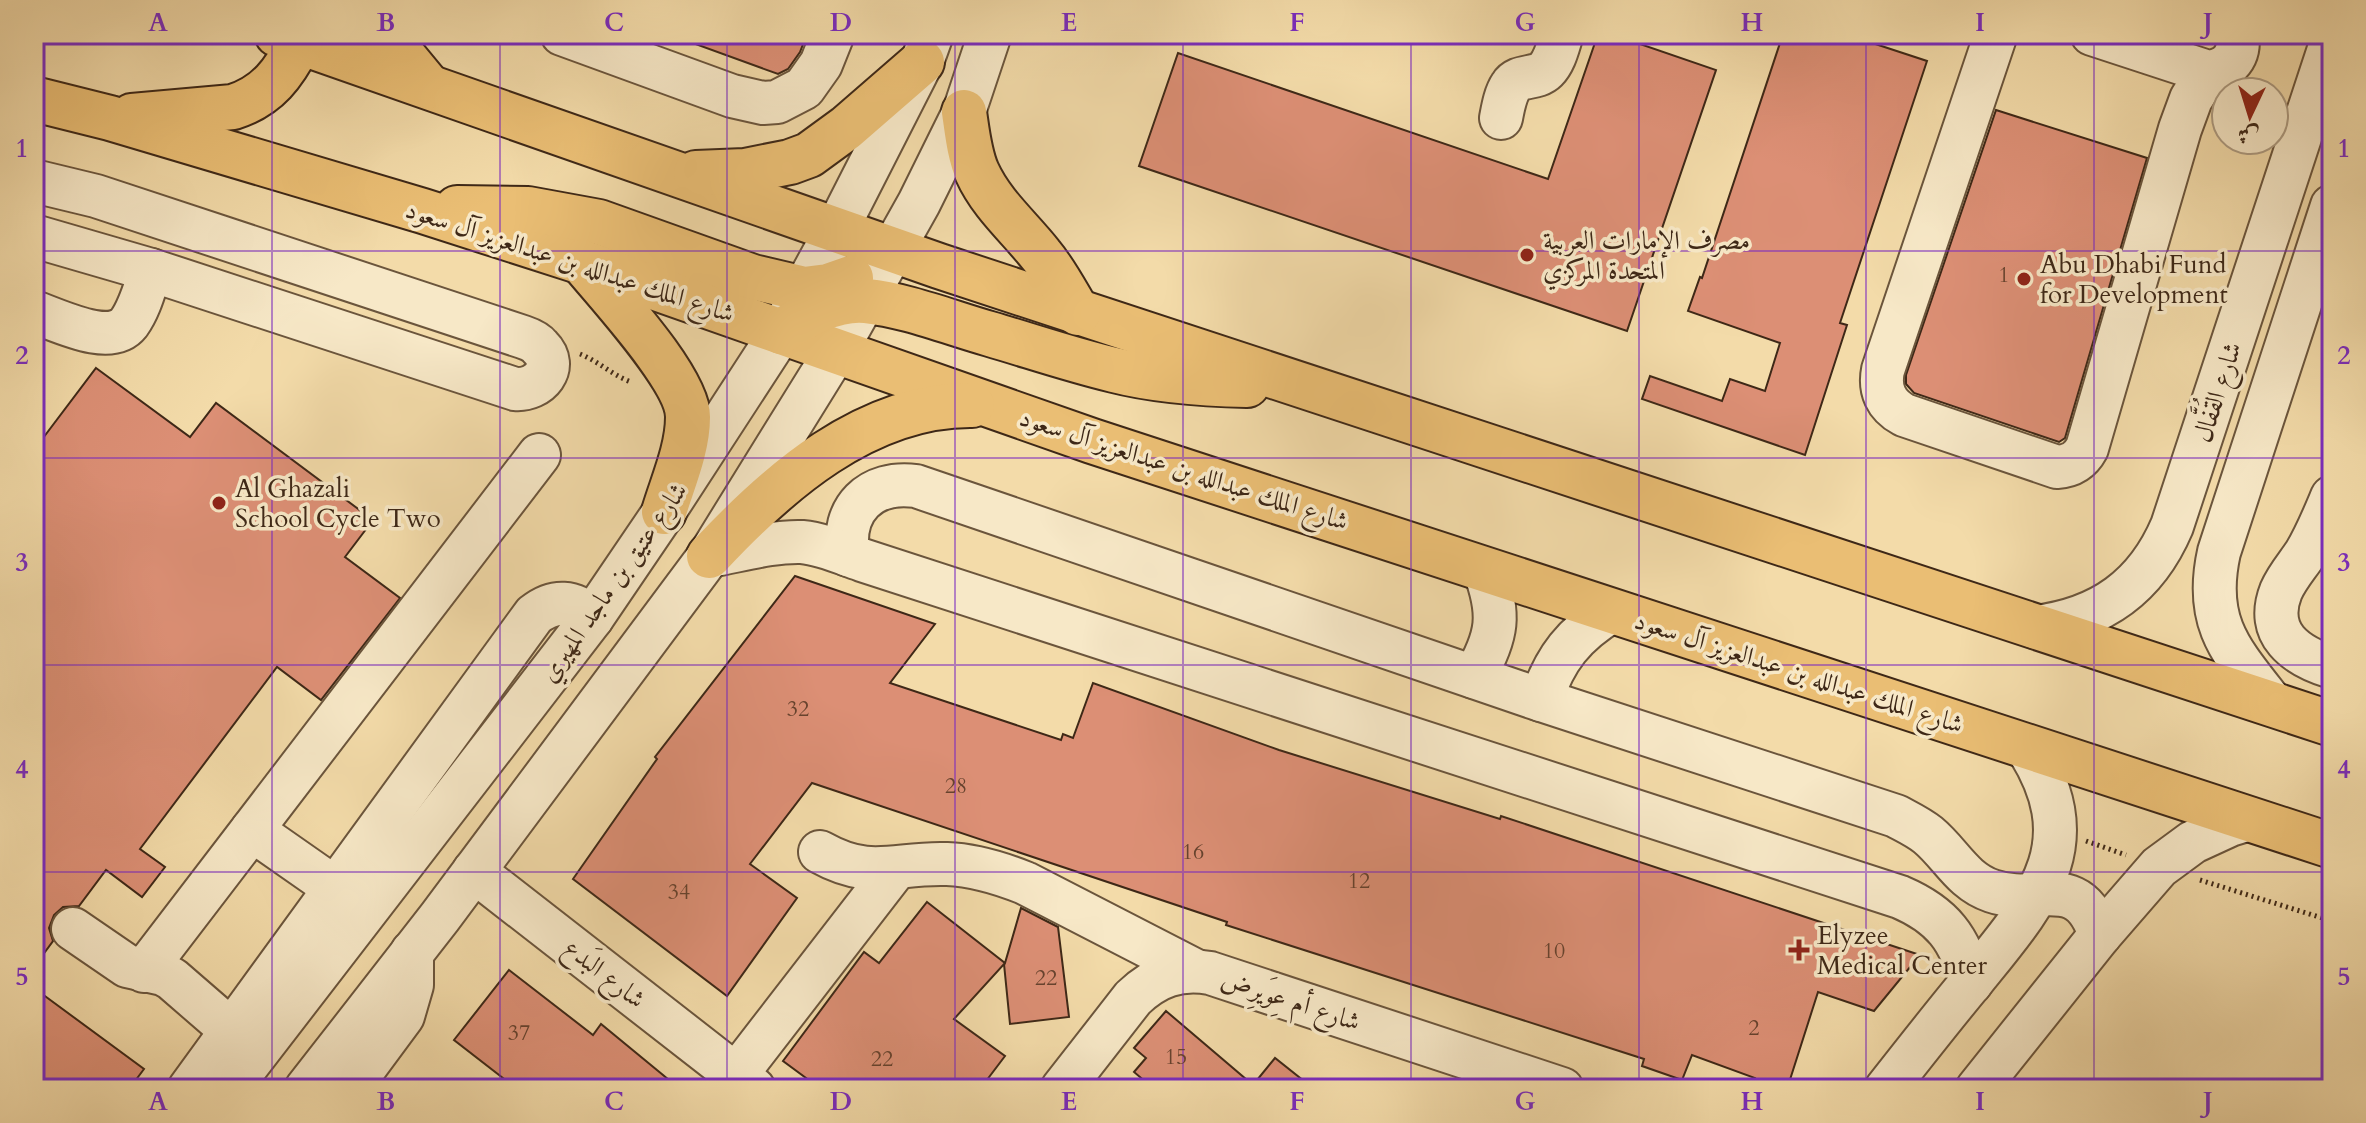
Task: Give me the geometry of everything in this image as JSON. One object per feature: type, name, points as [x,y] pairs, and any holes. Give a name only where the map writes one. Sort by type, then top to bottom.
[{"type":"main road","points":[[385,34],[428,86]]},
{"type":"main road","points":[[110,118],[248,103],[274,85],[293,37],[1078,313],[2332,724]]},
{"type":"main road","points":[[677,173],[745,171],[809,155],[846,128],[927,48]]},
{"type":"main road","name":"شارع الملك عبدالله بن عبدالعزيز آل سعود","points":[[34,99],[110,118],[423,211],[582,262],[1107,446],[2332,846]]},
{"type":"main road","points":[[964,112],[975,168],[982,182],[1001,211],[1043,257],[1078,313]]},
{"type":"main road","points":[[423,211],[493,207],[564,214],[599,222],[753,277],[804,289],[828,286],[851,277],[892,249]]},
{"type":"main road","points":[[582,262],[656,352],[672,374],[686,402],[689,416],[684,445],[664,512]]},
{"type":"main road","points":[[781,332],[800,318],[820,309],[864,301],[915,312],[1116,371],[1203,383],[1246,385],[1290,382]]},
{"type":"main road","points":[[709,556],[746,516],[777,489],[807,466],[872,428],[923,408],[950,404],[999,408]]},
{"type":"street","points":[[562,34],[732,96],[763,103],[777,102],[804,88],[821,64],[833,34]]},
{"type":"street","points":[[306,1089],[474,871],[709,556],[836,351],[919,203],[964,112],[990,34]]},
{"type":"street","points":[[1501,118],[1510,86],[1546,70],[1554,58],[1562,34]]},
{"type":"street","points":[[1996,34],[1881,379],[1885,397],[1896,411],[1935,418],[2057,467],[2067,466],[2083,456],[2087,448],[2191,99],[2229,66]]},
{"type":"street","points":[[2092,34],[2229,66]]},
{"type":"street","points":[[2307,34],[2326,59]]},
{"type":"street","name":"شارع عتيق بن ماجد المهيري","points":[[229,1089],[592,618],[664,512],[781,332],[837,229],[927,48]]},
{"type":"street","name":"شارع القُفَّال","points":[[2035,627],[2078,619],[2117,598],[2134,584],[2163,548],[2177,511],[2280,157],[2326,59]]},
{"type":"street","points":[[34,181],[96,196],[523,337],[541,347],[546,356],[545,376],[532,387],[515,389],[146,269],[34,236]]},
{"type":"street","points":[[34,312],[97,333],[116,332],[131,320],[146,269],[122,219],[96,196]]},
{"type":"street","name":"شارع القُفَّال","points":[[2273,705],[2235,656],[2220,628],[2213,582],[2219,552],[2321,279],[2332,206]]},
{"type":"street","points":[[144,971],[539,455]]},
{"type":"street","points":[[848,555],[847,526],[862,501],[887,486],[916,486],[1541,700],[1896,816],[1928,835],[1963,875],[1977,884],[2006,895],[2065,895],[2088,910],[2100,935]]},
{"type":"street","points":[[2332,497],[2305,554],[2280,593],[2277,616],[2288,644],[2299,654],[2332,667]]},
{"type":"street","points":[[2177,511],[2195,534],[2204,538],[2224,538]]},
{"type":"street","points":[[709,556],[776,544],[802,542],[826,547],[1900,897],[1934,915],[1947,929],[1958,945],[1971,983]]},
{"type":"street","points":[[1474,677],[1493,640],[1495,613],[1492,590],[1484,569]]},
{"type":"street","points":[[189,1089],[534,615],[543,608],[564,603],[575,605],[592,618]]},
{"type":"street","points":[[1541,700],[1548,678],[1566,649],[1592,623],[1612,611]]},
{"type":"street","points":[[1886,1089],[2016,927],[2038,895],[2054,847],[2054,807],[2049,785],[2026,746]]},
{"type":"street","points":[[1977,1089],[2146,880],[2175,854],[2211,833],[2250,819]]},
{"type":"street","points":[[252,830],[335,888]]},
{"type":"street","points":[[820,852],[849,866],[864,869],[949,864],[1000,874],[1025,883],[1194,970]]},
{"type":"street","name":"شارع البَدع","points":[[474,871],[745,1082],[896,868]]},
{"type":"street","points":[[73,929],[127,966],[172,979],[232,1031]]},
{"type":"street","points":[[349,1089],[403,1016],[412,985],[412,952]]},
{"type":"street","name":"شارع أم عِوَيرِض","points":[[1062,1089],[1145,986],[1160,977],[1194,970],[1562,1089]]},
{"type":"path","points":[[546,356],[565,349],[591,358],[618,377],[640,385]]},
{"type":"building","points":[[677,34],[807,34],[800,52],[788,69],[778,74],[676,37]]},
{"type":"building","name":"مصرف الإمارات العربية المتحدة المركزي","points":[[1598,34],[1611,34],[1716,70],[1627,331],[1139,166],[1178,53],[1548,179]]},
{"type":"building","points":[[1783,34],[1845,34],[1927,61],[1840,323],[1847,325],[1805,455],[1642,399],[1650,376],[1722,401],[1730,379],[1765,391],[1780,343],[1688,311],[1702,278]]},
{"type":"building","name":"Abu Dhabi Fund for Development","points":[[1996,110],[2147,158],[2065,438],[2059,442],[1914,393],[1906,384],[1906,375]]},
{"type":"building","points":[[96,368],[190,437],[216,403],[373,520],[345,557],[400,598],[321,700],[277,667],[140,849],[165,867],[142,897],[106,870],[79,906],[63,907],[54,915],[49,928],[53,941],[34,967],[34,450]]},
{"type":"building","points":[[795,576],[935,624],[890,683],[1061,740],[1063,734],[1073,738],[1093,683],[1279,750],[1500,819],[1501,816],[1920,955],[1874,1011],[1818,992],[1787,1089],[1754,1081],[1755,1078],[1692,1055],[1682,1080],[1642,1066],[1644,1059],[1226,925],[1227,922],[812,783],[750,864],[797,898],[727,996],[573,879],[657,759],[655,757]]},
{"type":"building","points":[[927,902],[1005,963],[1021,908],[1058,927],[1069,1017],[1010,1024],[1004,964],[954,1019],[1005,1056],[980,1089],[821,1089],[783,1061],[864,952],[879,963]]},
{"type":"building","points":[[509,970],[593,1035],[601,1024],[680,1089],[517,1089],[454,1040]]},
{"type":"building","points":[[34,988],[144,1069],[129,1089],[47,1089],[34,1079]]},
{"type":"building","points":[[1166,1011],[1253,1085],[1275,1058],[1314,1089],[1154,1089],[1134,1072],[1146,1058],[1134,1048]]},
{"type":"place","name":"مصرف الإمارات العربية المتحدة المركزي","points":[[1527,255]]},
{"type":"place","name":"Abu Dhabi Fund for Development","points":[[2024,279]]},
{"type":"place","name":"Al Ghazali School Cycle Two","points":[[219,503]]},
{"type":"place","name":"Elyzee Medical Center","points":[[1799,950]]}]
